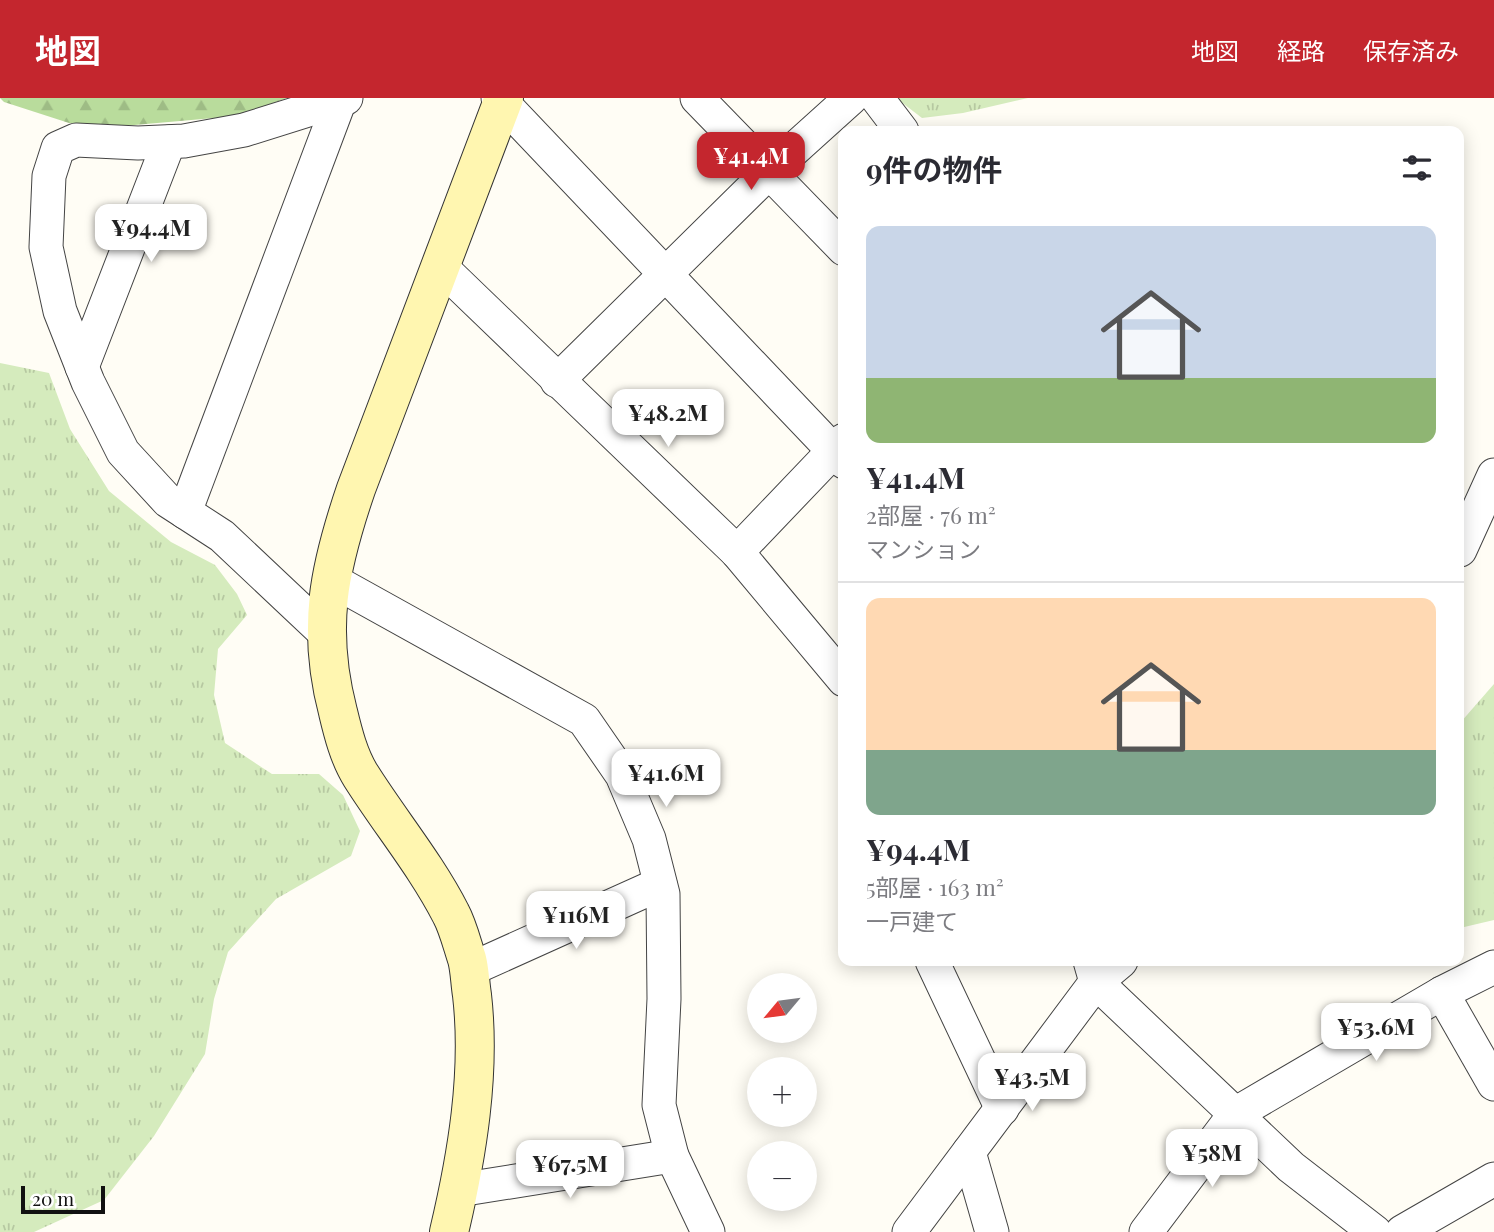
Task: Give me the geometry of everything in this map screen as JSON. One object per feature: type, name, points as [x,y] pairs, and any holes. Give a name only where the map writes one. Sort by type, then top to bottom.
[{"type":"street","points":[[697,98],[838,243]]},
{"type":"street","points":[[557,381],[769,172],[851,98]]},
{"type":"street","points":[[877,98],[898,126]]},
{"type":"street","points":[[326,634],[222,536],[168,501],[122,452],[82,367],[60,311],[46,247],[49,176],[58,148],[76,140],[138,143],[184,141],[244,130],[343,99]]},
{"type":"street","points":[[186,512],[343,99]]},
{"type":"street","points":[[450,1232],[459,1190],[472,1080],[475,1023],[469,970],[452,915],[359,774],[349,751],[330,678],[326,607],[338,541],[356,489],[502,99],[665,273],[838,449]]},
{"type":"street","points":[[82,367],[169,142]]},
{"type":"street","points":[[440,267],[737,552],[838,673]]},
{"type":"street","points":[[737,552],[838,453]]},
{"type":"street","points":[[1464,541],[1494,475]]},
{"type":"street","points":[[330,579],[584,720],[622,775],[649,839],[663,894],[664,999],[659,1105],[672,1156],[708,1232]]},
{"type":"street","points":[[469,970],[660,884]]},
{"type":"street","points":[[934,966],[1002,1109]]},
{"type":"street","points":[[1146,1232],[1235,1114],[1442,993],[1494,967]]},
{"type":"street","points":[[909,1232],[1002,1109],[1093,971],[1291,1167],[1375,1232]]},
{"type":"street","points":[[1442,993],[1494,1084]]},
{"type":"street","points":[[969,1152],[992,1232]]},
{"type":"street","points":[[459,1190],[672,1156]]},
{"type":"street","points":[[1402,1232],[1494,1179]]},
{"type":"green space","points":[[0,98],[287,98],[237,116],[123,126],[69,123],[4,102]]},
{"type":"green space","points":[[896,98],[1028,98],[963,113],[922,118]]},
{"type":"green space","points":[[0,363],[49,373],[70,429],[109,491],[171,542],[215,565],[237,594],[247,615],[218,649],[214,695],[225,743],[272,774],[319,774],[343,795],[360,831],[351,856],[276,899],[228,952],[214,999],[205,1054],[154,1136],[104,1200],[34,1232],[0,1232]]},
{"type":"green space","points":[[1494,684],[1494,920],[1464,927],[1464,718]]}]
